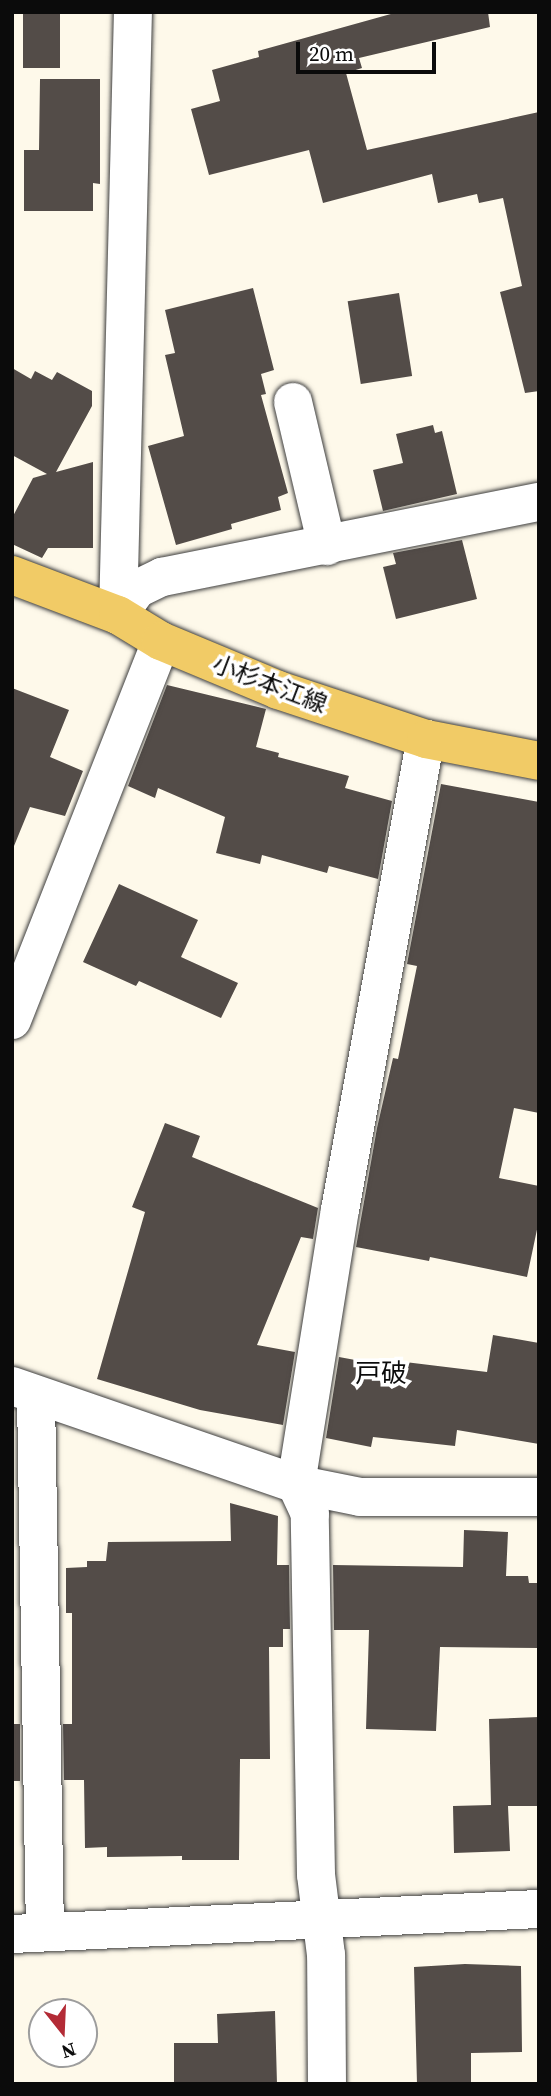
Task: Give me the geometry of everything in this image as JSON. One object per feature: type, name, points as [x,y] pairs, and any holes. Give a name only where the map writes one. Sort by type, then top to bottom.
[{"type":"main road","name":"小杉本江線","points":[[12,575],[118,615],[161,641],[278,690],[426,739],[539,761]]},
{"type":"street","points":[[118,615],[132,12]]},
{"type":"street","points":[[293,402],[327,546]]},
{"type":"street","points":[[118,615],[137,589],[162,577],[539,502]]},
{"type":"street","points":[[12,1020],[161,641]]},
{"type":"street","points":[[327,2084],[326,1955],[316,1875],[310,1514],[296,1484],[340,1210],[426,739]]},
{"type":"street","points":[[539,1497],[359,1497],[296,1484],[24,1391],[28,1933],[320,1922],[539,1909]]},
{"type":"building","points":[[23,12],[60,12],[60,68],[23,68]]},
{"type":"building","points":[[398,12],[488,12],[490,27],[359,58],[362,68],[346,73],[367,150],[539,112],[539,391],[525,393],[500,292],[522,286],[503,198],[479,203],[477,194],[438,203],[432,174],[323,203],[309,150],[209,175],[191,109],[220,101],[212,70],[259,57],[258,51]]},
{"type":"building","points":[[40,79],[100,79],[100,184],[93,183],[93,211],[24,211],[24,150],[39,150]]},
{"type":"building","points":[[253,288],[274,370],[261,374],[266,394],[261,395],[288,493],[278,497],[281,510],[231,524],[232,529],[176,545],[148,446],[184,436],[165,355],[175,353],[165,310]]},
{"type":"building","points":[[399,293],[412,376],[361,384],[348,301]]},
{"type":"building","points":[[12,368],[31,379],[35,371],[52,380],[57,372],[92,391],[92,406],[56,472],[93,462],[93,548],[48,548],[42,558],[12,544],[12,518],[33,478],[47,474],[12,455]]},
{"type":"building","points":[[433,425],[435,433],[442,431],[457,494],[383,511],[373,470],[403,463],[396,434]]},
{"type":"building","points":[[462,540],[477,599],[396,619],[383,567],[396,564],[393,553]]},
{"type":"building","points":[[167,685],[266,709],[256,747],[279,753],[278,757],[349,776],[345,788],[392,801],[378,879],[329,866],[327,873],[262,855],[260,864],[216,853],[225,817],[158,788],[155,798],[128,786]]},
{"type":"building","points":[[12,688],[69,710],[50,757],[83,771],[65,816],[30,807],[14,846]]},
{"type":"building","points":[[441,784],[539,802],[539,1113],[514,1108],[499,1178],[539,1186],[539,1220],[527,1277],[430,1257],[429,1261],[356,1247],[377,1128],[393,1058],[398,1059],[417,966],[407,964]]},
{"type":"building","points":[[119,884],[198,920],[181,957],[238,983],[221,1018],[139,981],[136,986],[83,962]]},
{"type":"building","points":[[165,1123],[200,1136],[192,1157],[318,1208],[313,1239],[301,1237],[257,1345],[295,1352],[283,1425],[200,1410],[97,1379],[145,1212],[132,1207]]},
{"type":"building","points":[[493,1335],[539,1343],[539,1444],[457,1430],[455,1446],[373,1437],[371,1447],[326,1438],[339,1357],[404,1369],[405,1362],[487,1372]]},
{"type":"building","points":[[230,1503],[278,1516],[277,1565],[289,1565],[290,1629],[283,1629],[283,1647],[269,1647],[270,1759],[240,1759],[239,1860],[182,1860],[182,1856],[107,1857],[107,1847],[85,1848],[84,1780],[64,1780],[63,1724],[72,1724],[72,1613],[66,1613],[66,1568],[87,1567],[87,1561],[106,1561],[108,1542],[231,1541]]},
{"type":"building","points":[[464,1530],[508,1532],[506,1576],[528,1576],[529,1583],[539,1583],[539,1648],[440,1647],[436,1731],[366,1729],[369,1630],[334,1630],[333,1565],[463,1567]]},
{"type":"building","points":[[539,1717],[539,1806],[508,1806],[510,1851],[454,1853],[453,1806],[491,1805],[489,1719]]},
{"type":"building","points":[[12,1724],[20,1724],[20,1781],[12,1781]]},
{"type":"building","points":[[465,1964],[521,1966],[522,2052],[471,2053],[471,2084],[417,2084],[414,1967]]},
{"type":"building","points":[[275,2011],[277,2084],[174,2084],[174,2043],[218,2043],[217,2014]]},
{"type":"district","name":"戸破","points":[[381,1374]]}]
